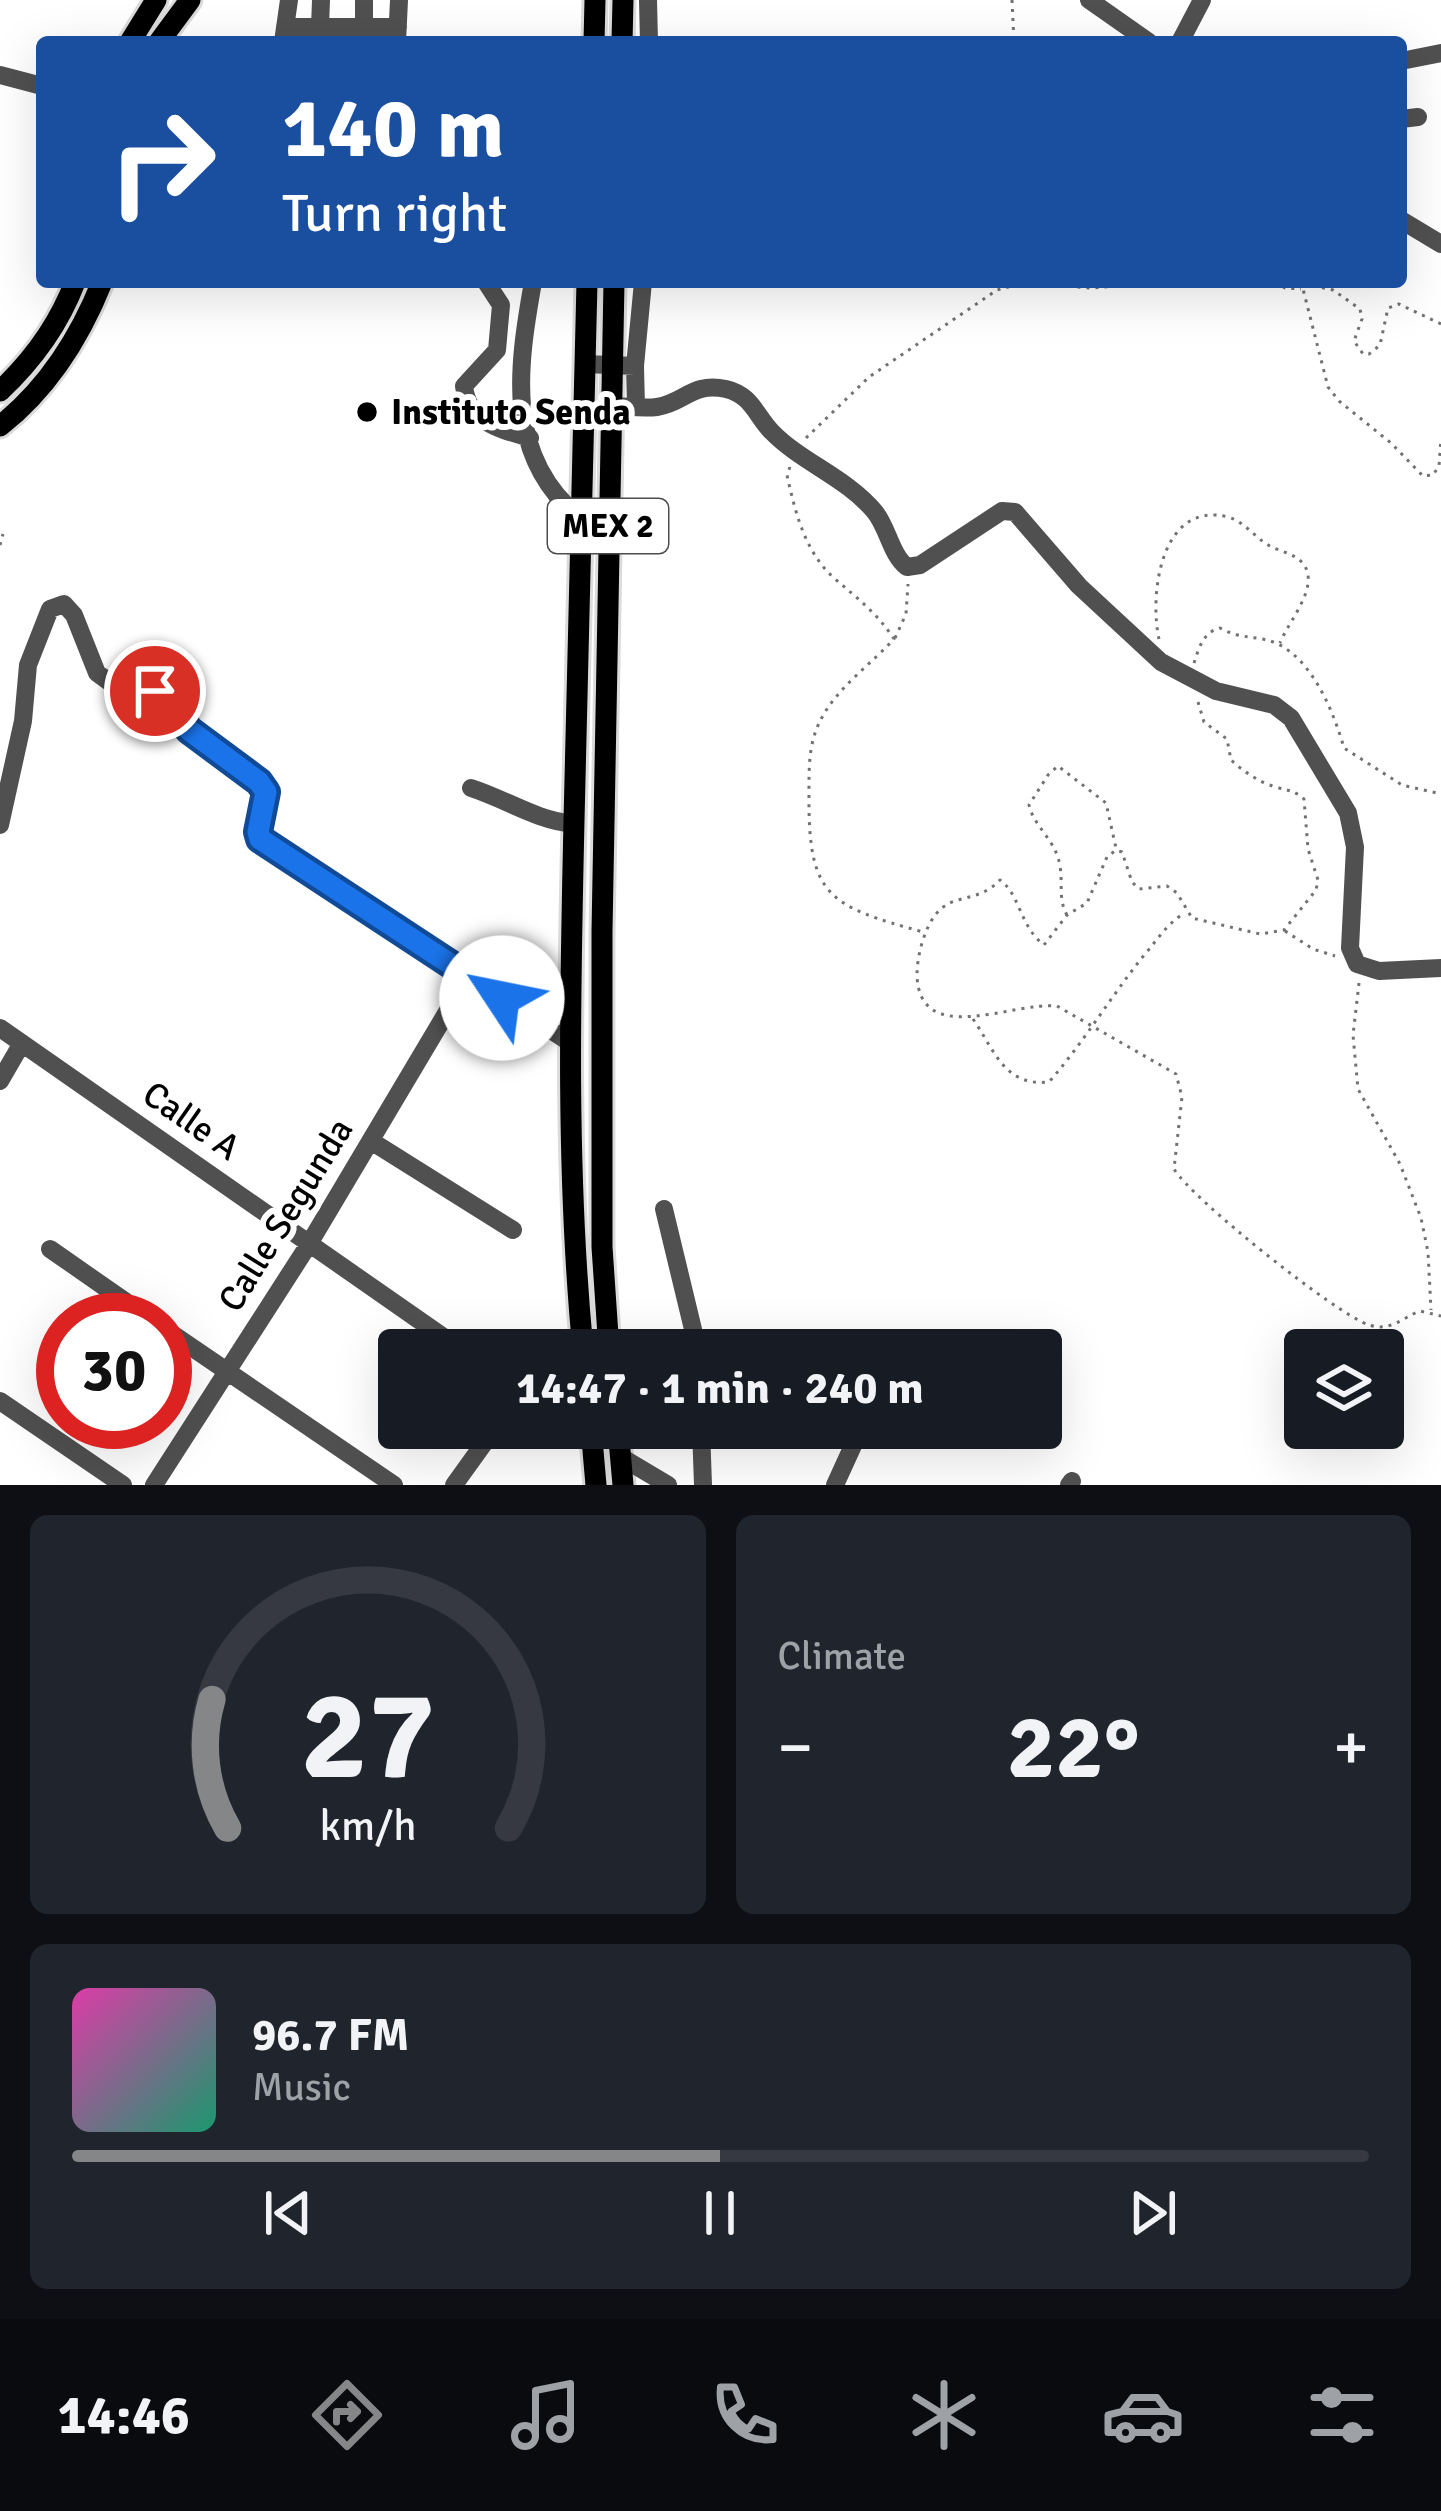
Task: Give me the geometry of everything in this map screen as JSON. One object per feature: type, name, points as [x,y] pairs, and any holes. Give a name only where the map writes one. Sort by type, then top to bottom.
[{"type":"main road","points":[[134,36],[156,0]]},
{"type":"main road","points":[[163,36],[190,0]]},
{"type":"main road","points":[[622,36],[623,0]]},
{"type":"main road","points":[[592,6],[594,36]]},
{"type":"main road","points":[[0,391],[38,349],[73,288]]},
{"type":"main road","points":[[0,426],[55,368],[79,333],[99,288]]},
{"type":"main road","name":"MEX 2","points":[[582,1329],[569,1042],[587,288]]},
{"type":"main road","name":"MEX 2","points":[[608,1329],[602,1247],[604,770],[614,288]]},
{"type":"main road","points":[[577,1257],[587,1263],[596,1329]]},
{"type":"main road","points":[[593,1449],[596,1485]]},
{"type":"main road","points":[[620,1449],[623,1485]]},
{"type":"street","points":[[289,0],[284,35],[364,27],[398,34],[399,0]]},
{"type":"street","points":[[320,28],[321,0]]},
{"type":"street","points":[[364,0],[364,27]]},
{"type":"street","points":[[648,0],[649,36]]},
{"type":"street","points":[[1088,0],[1140,36]]},
{"type":"street","points":[[1183,36],[1202,0]]},
{"type":"street","points":[[1407,60],[1441,53]]},
{"type":"street","points":[[0,75],[36,84]]},
{"type":"street","points":[[1407,224],[1441,244]]},
{"type":"street","points":[[491,288],[501,305],[497,350],[464,386],[466,403],[479,418],[530,438]]},
{"type":"street","points":[[532,288],[519,359],[520,410],[547,486],[579,517]]},
{"type":"street","points":[[636,407],[642,288]]},
{"type":"street","points":[[585,364],[635,366]]},
{"type":"street","points":[[610,406],[661,407],[699,387],[730,390],[745,398],[771,432],[874,510],[899,561],[907,567],[920,565],[1002,512],[1015,512],[1079,586],[1161,662],[1246,701],[1274,705],[1291,718],[1348,813],[1355,847],[1351,948],[1360,963],[1379,970],[1441,968]]},
{"type":"street","points":[[0,825],[23,721],[28,665],[42,624],[56,604],[64,604],[74,615],[97,673],[108,681],[155,691],[169,700],[189,730],[259,782],[266,792],[260,839],[569,1042]]},
{"type":"street","points":[[471,788],[503,798],[546,821],[574,824]]},
{"type":"street","name":"Calle Segunda","points":[[154,1485],[309,1244],[469,975]]},
{"type":"street","name":"Calle A","points":[[0,1028],[432,1329]]},
{"type":"street","points":[[0,1081],[22,1043]]},
{"type":"street","points":[[371,1141],[513,1230]]},
{"type":"street","points":[[664,1209],[693,1329]]},
{"type":"street","points":[[50,1249],[113,1293]]},
{"type":"street","points":[[192,1348],[394,1485]]},
{"type":"street","points":[[0,1401],[123,1485]]},
{"type":"street","points":[[454,1485],[480,1449]]},
{"type":"street","points":[[702,1449],[704,1485]]},
{"type":"street","points":[[836,1485],[852,1449]]},
{"type":"street","points":[[621,1457],[668,1485]]},
{"type":"path","points":[[1012,0],[1014,36]]},
{"type":"path","points":[[1285,288],[1303,289],[1317,356],[1328,387],[1339,401],[1391,442],[1423,476],[1433,475],[1439,466],[1441,438]]},
{"type":"path","points":[[1324,288],[1360,309],[1362,319],[1354,341],[1363,354],[1380,345],[1388,308],[1400,304],[1441,324]]},
{"type":"path","points":[[1161,662],[1154,602],[1165,552],[1193,519],[1213,515],[1236,520],[1259,539],[1294,555],[1305,567],[1308,586],[1280,644]]},
{"type":"path","points":[[0,544],[3,534]]},
{"type":"path","points":[[894,639],[905,614],[907,567]]},
{"type":"path","points":[[1116,850],[1122,852],[1139,889],[1167,886],[1178,893],[1192,918],[1260,934],[1284,930],[1316,890],[1304,800],[1290,789],[1243,771],[1231,760],[1227,739],[1204,722],[1194,662],[1210,630],[1220,628],[1239,638],[1280,644],[1313,679],[1352,756],[1402,785],[1441,794]]},
{"type":"path","points":[[1067,916],[1060,903],[1060,866],[1053,844],[1028,805],[1058,766],[1106,803],[1116,850]]},
{"type":"path","points":[[1116,850],[1107,857],[1094,894],[1067,916],[1044,945],[1018,913],[1012,890],[1000,880],[986,894],[951,902],[937,913],[925,933],[917,970],[925,1005],[935,1014],[972,1017],[1042,1004],[1057,1006],[1176,1074],[1182,1097],[1174,1169],[1181,1181],[1370,1326],[1398,1324],[1420,1311],[1441,1316]]},
{"type":"path","points":[[972,1017],[999,1064],[1031,1084],[1049,1082],[1082,1045],[1090,1027],[1168,923],[1186,912]]},
{"type":"path","points":[[1284,930],[1313,949],[1360,963],[1353,1034],[1358,1089],[1400,1164],[1421,1219],[1431,1312]]},
{"type":"place","name":"Instituto Senda","points":[[367,412]]},
{"type":"route","points":[[155,691],[169,700],[189,730],[259,782],[266,792],[260,839],[502,998]]}]
